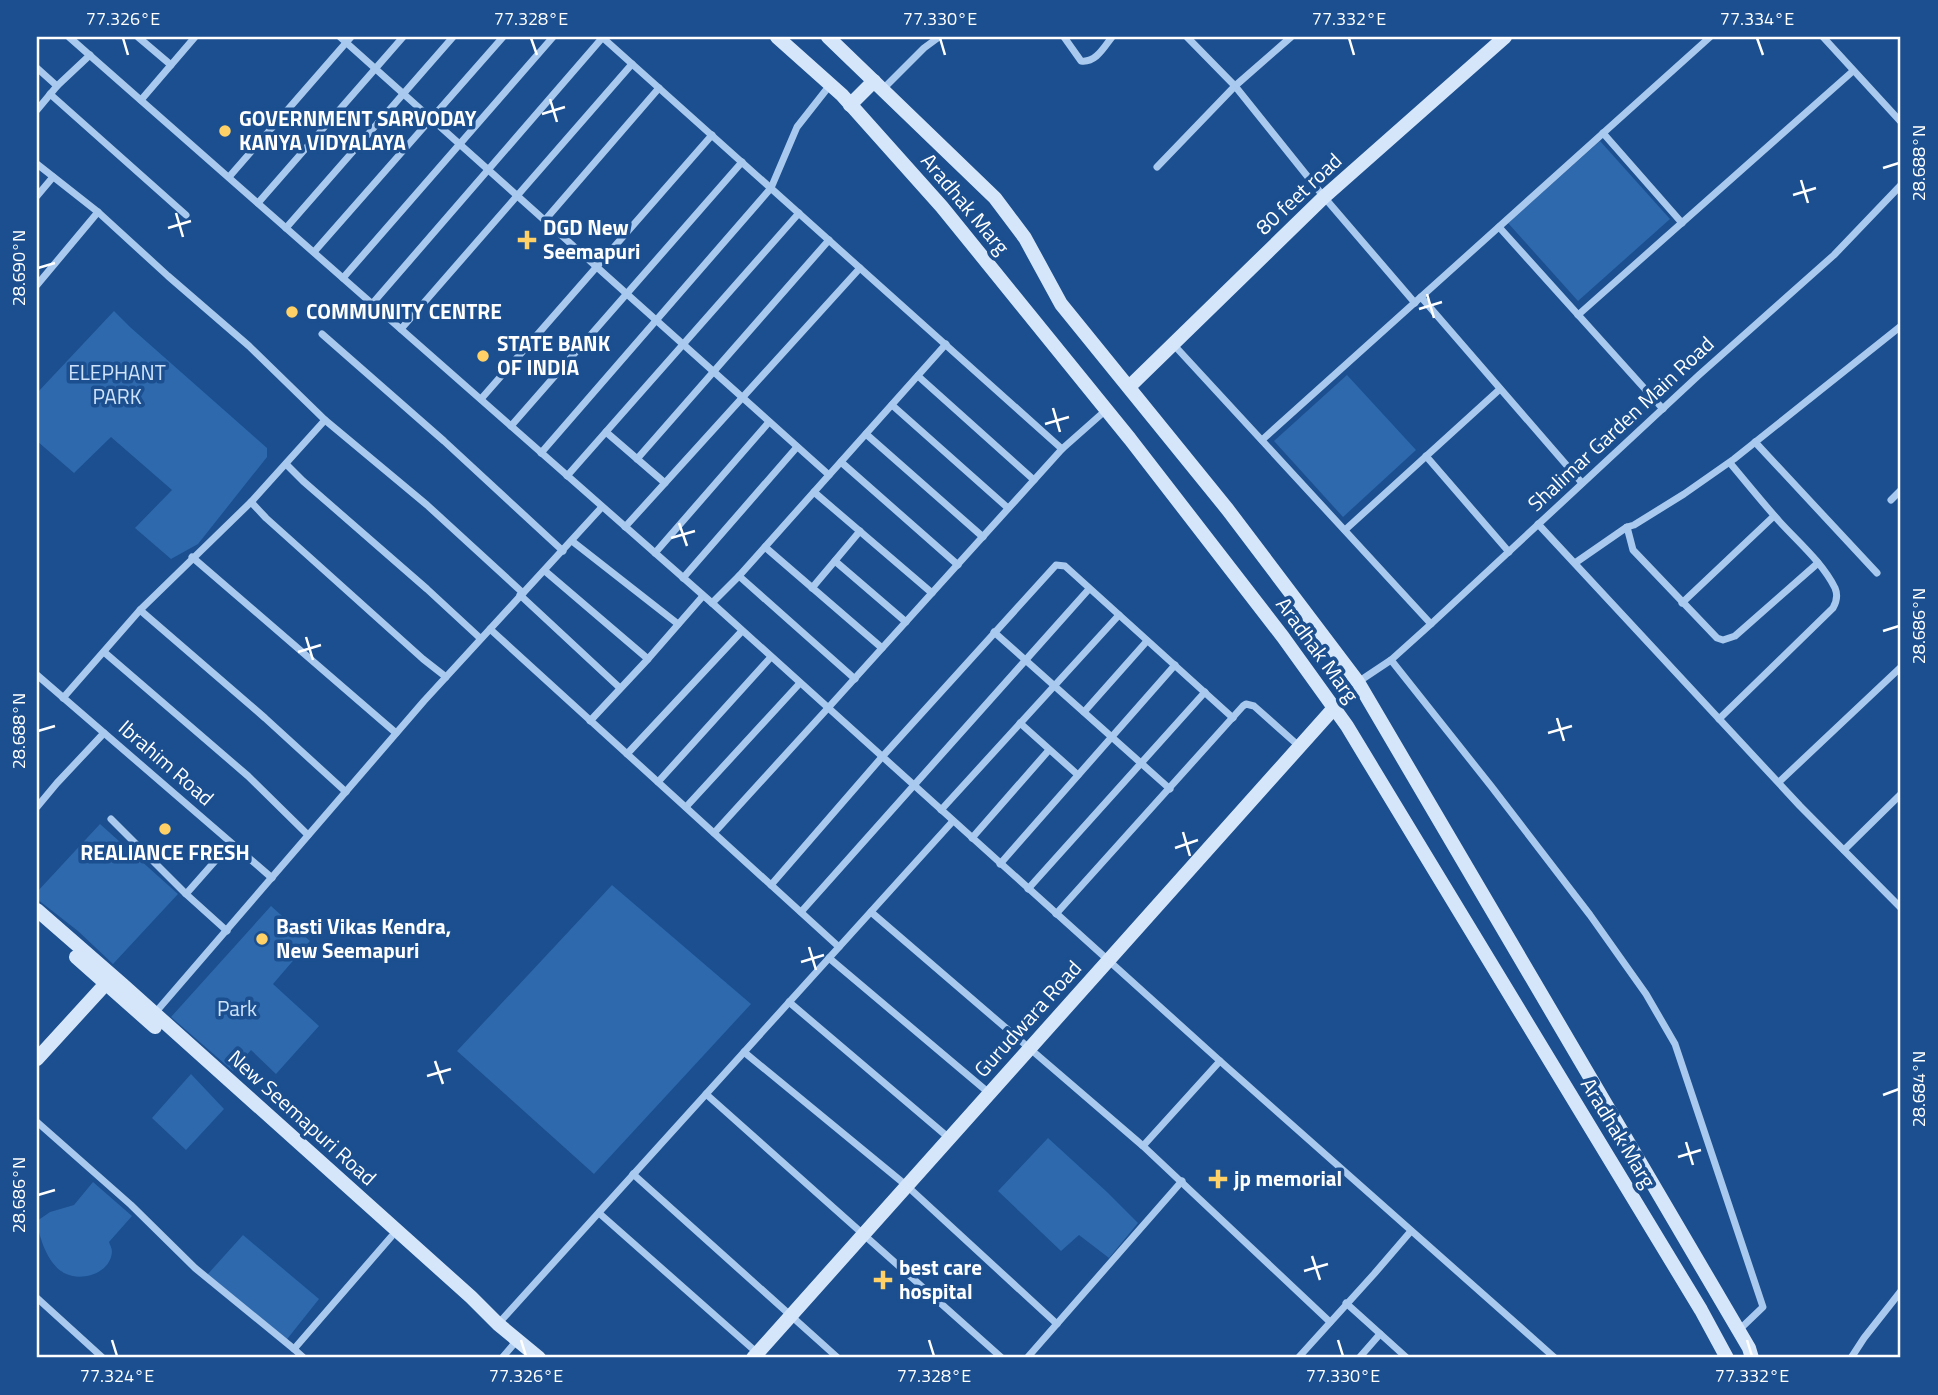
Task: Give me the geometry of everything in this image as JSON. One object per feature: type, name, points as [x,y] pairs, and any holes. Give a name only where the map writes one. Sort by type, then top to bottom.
[{"type":"main road","name":"Aradhak Marg","points":[[777,37],[850,105],[942,207],[1106,410],[1283,637],[1334,708],[1373,769],[1727,1358]]},
{"type":"main road","name":"Aradhak Marg","points":[[828,37],[995,198],[1025,238],[1061,304],[1228,510],[1358,682],[1749,1348],[1752,1358]]},
{"type":"main road","name":"80 feet road","points":[[1129,387],[1324,197],[1505,37]]},
{"type":"main road","points":[[850,105],[878,85]]},
{"type":"main road","name":"Gurudwara Road","points":[[757,1357],[1334,708]]},
{"type":"main road","name":"New Seemapuri Road","points":[[37,910],[391,1237],[496,1326],[539,1358]]},
{"type":"main road","name":"New Seemapuri Road","points":[[37,922],[155,1014],[461,1288],[528,1358]]},
{"type":"main road","points":[[37,1059],[110,980]]},
{"type":"street","points":[[69,37],[712,603],[1108,961],[1555,1358]]},
{"type":"street","points":[[138,37],[171,65]]},
{"type":"street","points":[[141,100],[195,37]]},
{"type":"street","points":[[258,203],[403,37]]},
{"type":"street","points":[[286,228],[453,37]]},
{"type":"street","points":[[314,252],[503,37]]},
{"type":"street","points":[[344,278],[553,37]]},
{"type":"street","points":[[372,304],[603,37],[1062,449]]},
{"type":"street","points":[[878,85],[939,37]]},
{"type":"street","points":[[1064,37],[1081,61],[1088,62],[1094,59],[1112,37]]},
{"type":"street","points":[[1187,37],[1235,86],[1324,197],[1582,483]]},
{"type":"street","points":[[1157,167],[1235,86],[1292,37]]},
{"type":"street","points":[[1262,440],[1710,37]]},
{"type":"street","points":[[1823,37],[1901,122]]},
{"type":"street","points":[[229,177],[346,39],[403,94],[829,475]]},
{"type":"street","points":[[37,110],[57,86],[90,55]]},
{"type":"street","points":[[401,329],[632,64]]},
{"type":"street","points":[[37,68],[57,86]]},
{"type":"street","points":[[1578,315],[1853,71]]},
{"type":"street","points":[[541,453],[771,188],[797,128],[830,85]]},
{"type":"street","points":[[545,220],[659,88]]},
{"type":"street","points":[[50,94],[186,215]]},
{"type":"street","points":[[1603,133],[1682,223]]},
{"type":"street","points":[[481,399],[712,135]]},
{"type":"street","points":[[511,426],[742,162]]},
{"type":"street","points":[[37,164],[98,212],[249,346],[325,420],[427,505],[620,688]]},
{"type":"street","points":[[37,196],[53,177]]},
{"type":"street","name":"Shalimar Garden Main Road","points":[[1358,682],[1391,660],[1431,624],[1834,255],[1901,186]]},
{"type":"street","points":[[37,285],[98,212]]},
{"type":"street","points":[[567,476],[799,213]]},
{"type":"street","points":[[1499,226],[1663,409]]},
{"type":"street","points":[[637,459],[829,240]]},
{"type":"street","points":[[625,527],[860,268]]},
{"type":"street","points":[[1575,562],[1730,463],[1901,326]]},
{"type":"street","points":[[322,334],[444,441],[563,551]]},
{"type":"street","points":[[712,603],[946,344]]},
{"type":"street","points":[[1173,344],[1431,624]]},
{"type":"street","points":[[918,376],[1034,480]]},
{"type":"street","points":[[1345,530],[1500,389]]},
{"type":"street","points":[[892,405],[1008,508]]},
{"type":"street","points":[[713,833],[1062,449],[1106,410]]},
{"type":"street","points":[[63,698],[140,610],[251,502],[325,420]]},
{"type":"street","points":[[654,553],[769,422]]},
{"type":"street","points":[[606,432],[665,484]]},
{"type":"street","points":[[866,434],[983,537]]},
{"type":"street","points":[[1755,442],[1877,573]]},
{"type":"street","points":[[683,578],[797,447]]},
{"type":"street","points":[[1426,456],[1509,552]]},
{"type":"street","points":[[841,462],[958,565]]},
{"type":"street","points":[[1719,719],[1837,602],[1835,588],[1818,564],[1730,463]]},
{"type":"street","points":[[286,464],[480,638]]},
{"type":"street","points":[[1891,500],[1901,490]]},
{"type":"street","points":[[814,492],[932,593]]},
{"type":"street","points":[[251,502],[446,677]]},
{"type":"street","points":[[155,1014],[396,733],[602,507]]},
{"type":"street","points":[[1682,603],[1774,516]]},
{"type":"street","points":[[1538,524],[1719,719],[1901,908]]},
{"type":"street","points":[[1627,527],[1633,550],[1682,603],[1717,638],[1723,640],[1735,636],[1818,564]]},
{"type":"street","points":[[813,588],[860,531]]},
{"type":"street","points":[[572,541],[678,624]]},
{"type":"street","points":[[765,547],[882,648]]},
{"type":"street","points":[[192,557],[396,733]]},
{"type":"street","points":[[835,561],[906,622]]},
{"type":"street","points":[[771,885],[882,757],[1056,565],[1065,566],[1233,718]]},
{"type":"street","points":[[545,571],[649,659]]},
{"type":"street","points":[[739,576],[855,679]]},
{"type":"street","points":[[802,912],[1090,589]]},
{"type":"street","points":[[590,721],[649,659],[703,596]]},
{"type":"street","points":[[140,610],[346,792]]},
{"type":"street","points":[[941,810],[1119,615]]},
{"type":"street","points":[[490,629],[839,947]]},
{"type":"street","points":[[627,754],[742,631]]},
{"type":"street","points":[[994,632],[1170,789]]},
{"type":"street","points":[[1084,712],[1147,641]]},
{"type":"street","points":[[104,652],[248,776],[308,835]]},
{"type":"street","points":[[658,782],[771,657]]},
{"type":"street","points":[[1391,660],[1590,915],[1646,994],[1675,1044],[1763,1307],[1738,1330]]},
{"type":"street","points":[[1000,864],[1175,665]]},
{"type":"street","points":[[1779,782],[1901,667]]},
{"type":"street","name":"Ibrahim Road","points":[[37,675],[272,878]]},
{"type":"street","points":[[686,807],[800,683]]},
{"type":"street","points":[[1028,889],[1205,692]]},
{"type":"street","points":[[1056,914],[1243,706],[1251,705],[1300,747]]},
{"type":"street","points":[[1020,723],[1078,775]]},
{"type":"street","points":[[37,807],[104,733]]},
{"type":"street","points":[[972,838],[1049,750]]},
{"type":"street","points":[[37,792],[44,798]]},
{"type":"street","points":[[1844,850],[1901,794]]},
{"type":"street","points":[[111,819],[227,931]]},
{"type":"street","points":[[496,1326],[953,821]]},
{"type":"street","points":[[186,894],[231,843]]},
{"type":"street","points":[[871,912],[1143,1146],[1330,1322]]},
{"type":"street","points":[[829,958],[990,1093]]},
{"type":"street","points":[[789,1002],[949,1138]]},
{"type":"street","points":[[744,1052],[907,1186],[1057,1324]]},
{"type":"street","points":[[1143,1146],[1220,1061]]},
{"type":"street","points":[[706,1094],[1002,1358]]},
{"type":"street","points":[[37,1122],[131,1205],[195,1268],[304,1358]]},
{"type":"street","points":[[633,1174],[838,1358]]},
{"type":"street","points":[[1027,1358],[1182,1181]]},
{"type":"street","points":[[599,1213],[757,1357]]},
{"type":"street","points":[[1297,1358],[1411,1231]]},
{"type":"street","points":[[294,1349],[391,1237]]},
{"type":"street","points":[[1851,1358],[1901,1291]]},
{"type":"street","points":[[37,1298],[103,1358]]},
{"type":"street","points":[[1346,1303],[1407,1358]]},
{"type":"street","points":[[1359,1358],[1380,1334]]},
{"type":"street","points":[[502,1358],[513,1345]]},
{"type":"green space","points":[[1600,141],[1670,219],[1578,301],[1508,223]]},
{"type":"green space","name":"ELEPHANT PARK","points":[[114,311],[267,448],[267,457],[198,544],[171,559],[135,528],[172,490],[111,437],[74,473],[37,441],[37,393]]},
{"type":"green space","points":[[1347,375],[1416,450],[1343,517],[1274,441]]},
{"type":"green space","points":[[100,824],[178,894],[113,964],[78,931],[37,899],[37,892]]},
{"type":"green space","points":[[612,885],[751,1004],[594,1174],[457,1051]]},
{"type":"green space","name":"Park","points":[[271,906],[310,941],[273,984],[319,1026],[276,1074],[251,1050],[233,1071],[171,1017]]},
{"type":"green space","points":[[191,1074],[224,1109],[186,1150],[152,1118]]},
{"type":"green space","points":[[1048,1138],[1138,1223],[1109,1258],[1079,1235],[1061,1251],[998,1191]]},
{"type":"green space","points":[[93,1182],[132,1216],[109,1242],[112,1252],[106,1266],[94,1274],[71,1276],[58,1269],[49,1257],[42,1243],[37,1221],[50,1212],[74,1205]]},
{"type":"green space","points":[[243,1235],[319,1299],[284,1343],[207,1275]]},
{"type":"place","name":"GOVERNMENT SARVODAY KANYA VIDYALAYA","points":[[225,131]]},
{"type":"place","name":"DGD New Seemapuri","points":[[527,240]]},
{"type":"place","name":"COMMUNITY CENTRE","points":[[292,312]]},
{"type":"place","name":"STATE BANK OF INDIA","points":[[483,356]]},
{"type":"place","name":"REALIANCE FRESH","points":[[165,829]]},
{"type":"place","name":"Basti Vikas Kendra, New Seemapuri","points":[[262,939]]},
{"type":"place","name":"jp memorial","points":[[1218,1179]]},
{"type":"place","name":"best care hospital","points":[[883,1280]]}]
